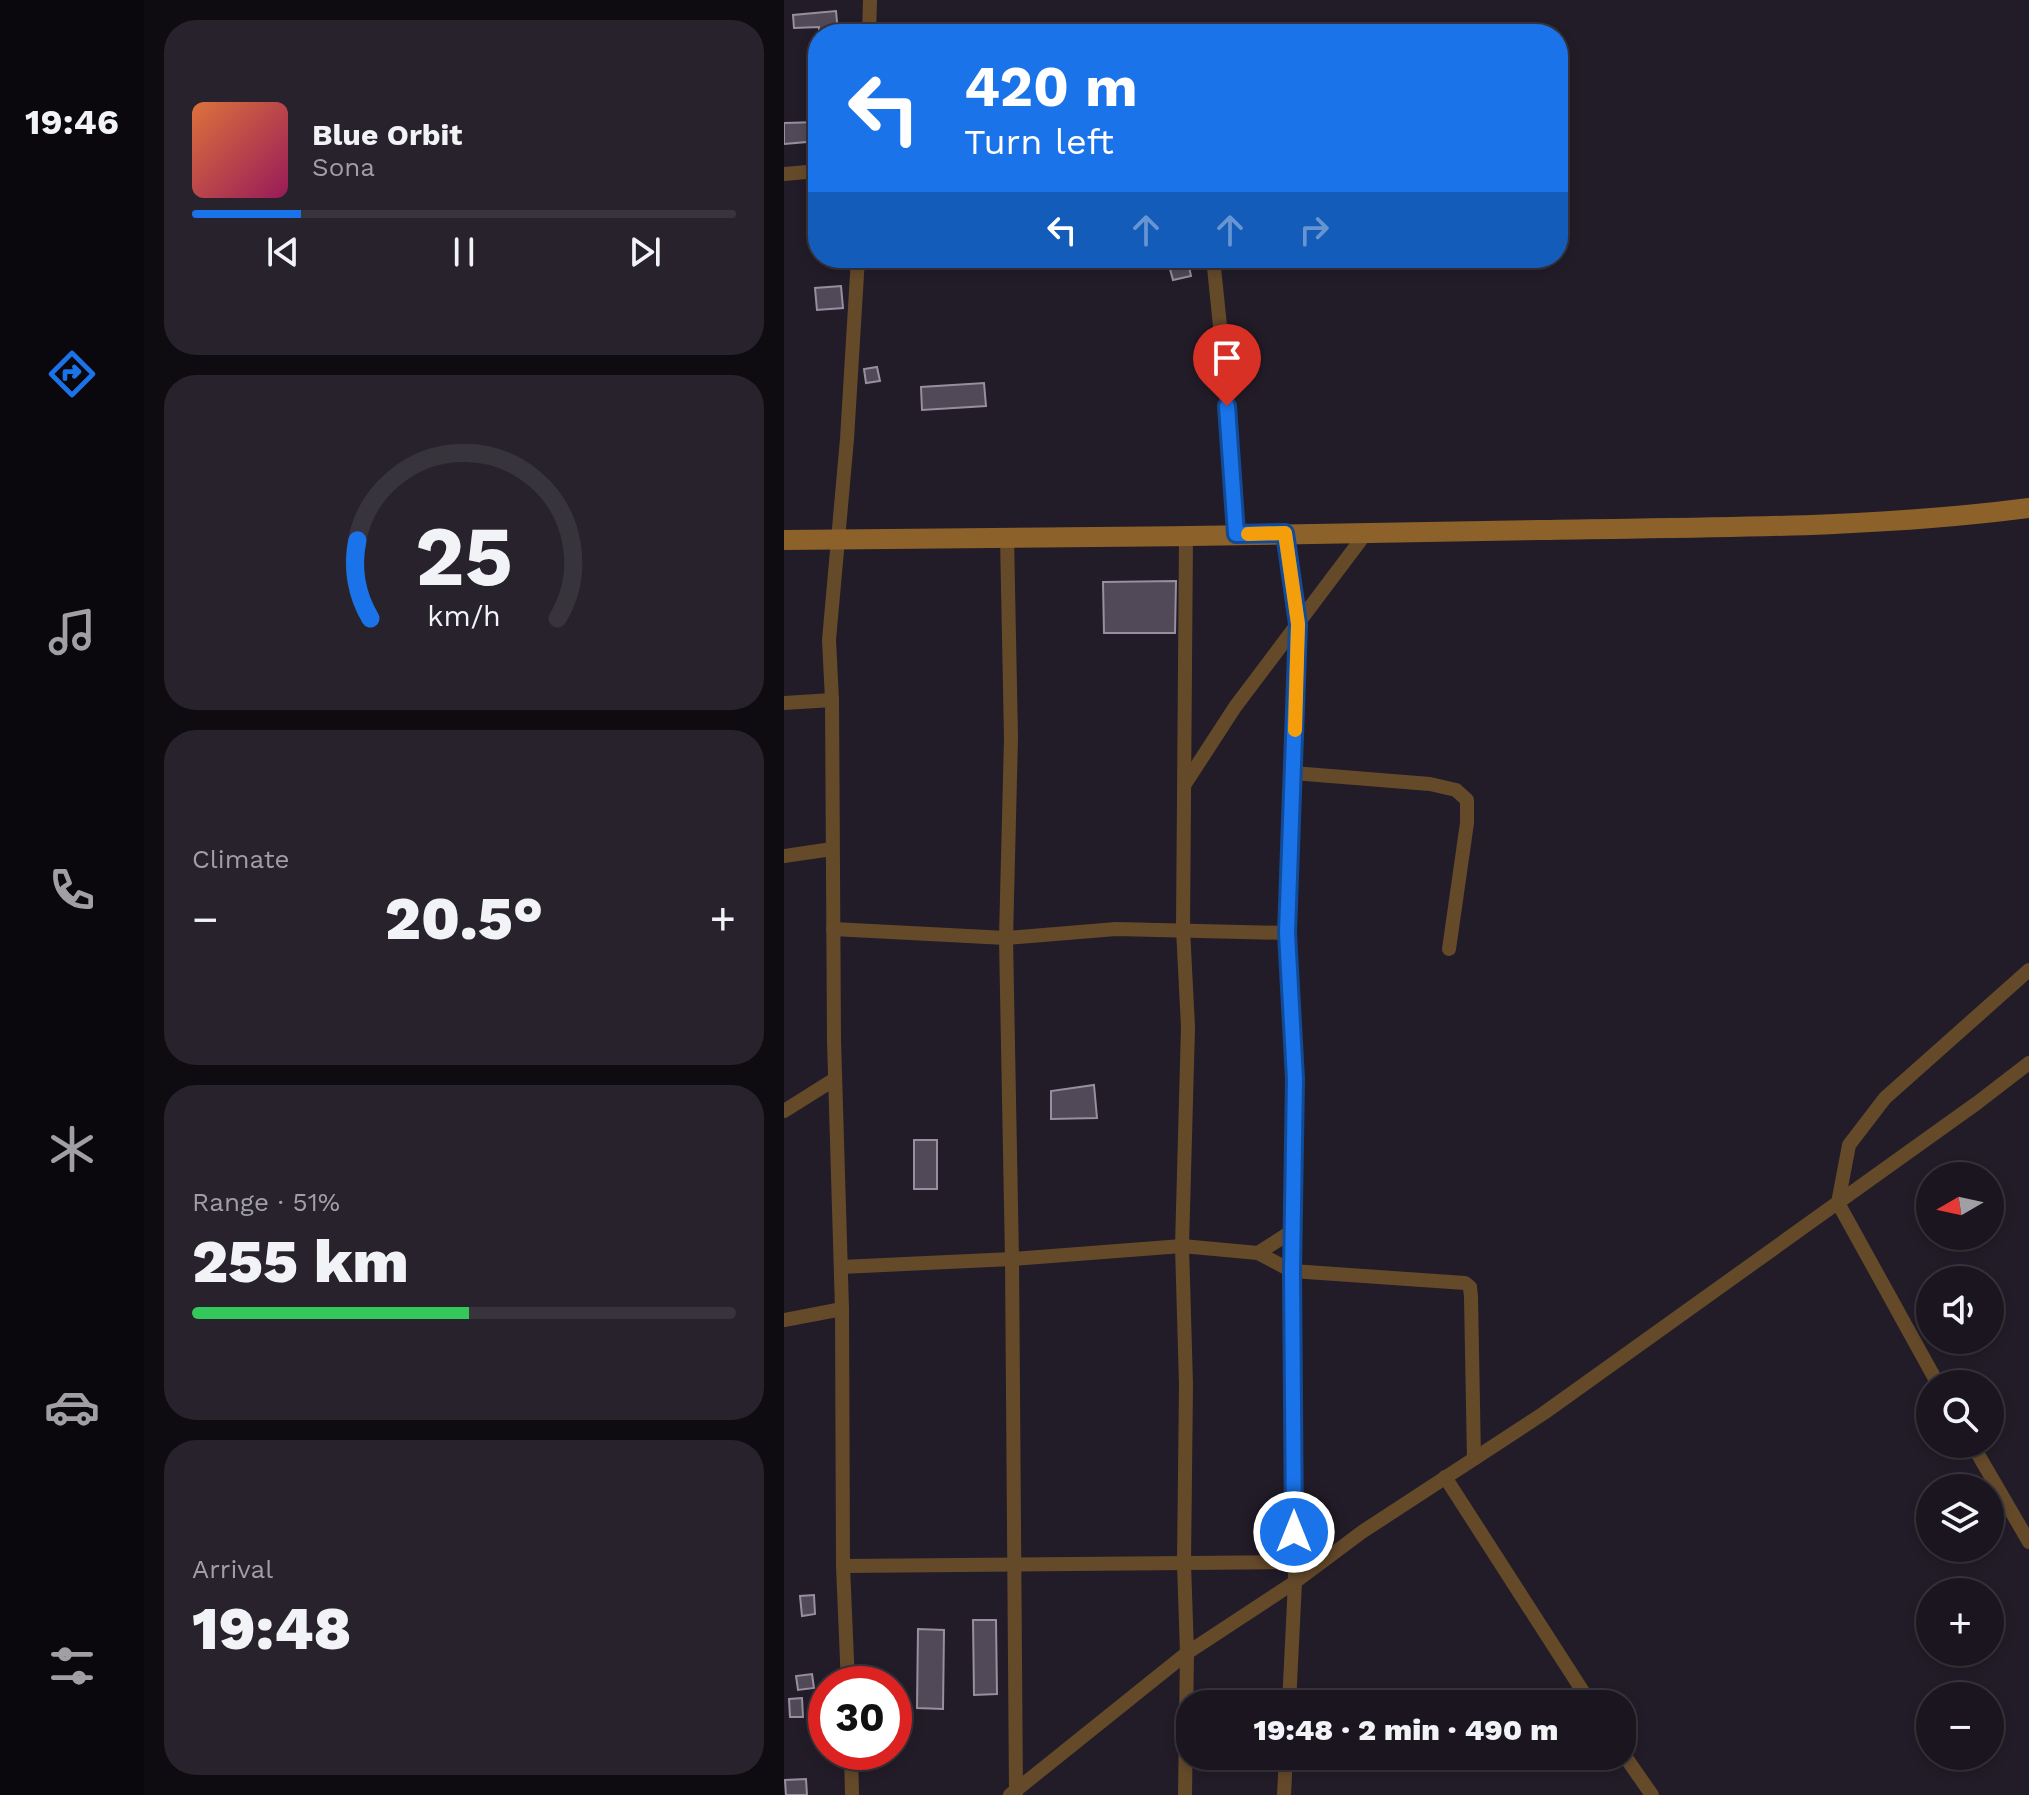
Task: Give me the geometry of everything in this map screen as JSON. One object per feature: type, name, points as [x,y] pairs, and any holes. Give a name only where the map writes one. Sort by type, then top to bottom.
[{"type":"main road","points":[[784,540],[1797,525],[1925,519],[2029,508]]},
{"type":"street","points":[[869,24],[870,0]]},
{"type":"street","points":[[784,174],[808,172]]},
{"type":"street","points":[[847,1666],[843,1566],[842,1309],[835,1079],[829,620],[848,424],[857,268]]},
{"type":"street","points":[[1214,268],[1236,534]]},
{"type":"street","points":[[1285,533],[1298,624],[1287,933],[1295,1079],[1292,1271],[1295,1582],[1290,1690]]},
{"type":"street","points":[[1185,784],[1235,707],[1366,533]]},
{"type":"street","points":[[1185,1795],[1186,1384],[1182,1246],[1188,1041],[1183,929],[1186,535]]},
{"type":"street","points":[[1007,537],[1011,738],[1006,938],[1015,1563],[1014,1794]]},
{"type":"street","points":[[784,703],[832,700]]},
{"type":"street","points":[[1293,773],[1430,784],[1456,790],[1467,800],[1467,823],[1449,949]]},
{"type":"street","points":[[784,856],[832,849]]},
{"type":"street","points":[[833,929],[1006,938],[1116,929],[1287,933]]},
{"type":"street","points":[[1930,1370],[1838,1203],[1849,1145],[1885,1098],[2029,970]]},
{"type":"street","points":[[1014,1794],[1187,1653],[1544,1413],[2029,1063]]},
{"type":"street","points":[[784,1111],[835,1079]]},
{"type":"street","points":[[1258,1253],[1294,1230]]},
{"type":"street","points":[[841,1267],[1012,1259],[1182,1246],[1258,1253],[1292,1271],[1457,1281],[1470,1287],[1474,1459]]},
{"type":"street","points":[[784,1320],[842,1309]]},
{"type":"street","points":[[1980,1458],[2029,1542]]},
{"type":"street","points":[[1445,1477],[1582,1690]]},
{"type":"street","points":[[843,1566],[1320,1562]]},
{"type":"street","points":[[851,1770],[852,1795]]},
{"type":"street","points":[[1284,1795],[1285,1770]]},
{"type":"street","points":[[1635,1770],[1652,1795]]},
{"type":"building","points":[[836,11],[837,24],[808,24],[808,27],[794,28],[793,15]]},
{"type":"building","points":[[808,122],[808,142],[784,144],[784,123]]},
{"type":"building","points":[[1170,268],[1189,268],[1191,276],[1173,280]]},
{"type":"building","points":[[841,286],[843,308],[817,310],[815,288]]},
{"type":"building","points":[[877,367],[880,381],[866,383],[864,369]]},
{"type":"building","points":[[984,383],[986,406],[922,410],[921,387]]},
{"type":"building","points":[[1176,581],[1175,633],[1104,633],[1103,582]]},
{"type":"building","points":[[1094,1085],[1097,1118],[1051,1119],[1051,1091]]},
{"type":"building","points":[[914,1140],[937,1140],[937,1189],[914,1189]]},
{"type":"building","points":[[814,1595],[815,1614],[802,1616],[800,1596]]},
{"type":"building","points":[[973,1620],[996,1620],[997,1694],[974,1695]]},
{"type":"building","points":[[918,1629],[944,1630],[943,1709],[917,1708]]},
{"type":"building","points":[[808,1674],[808,1689],[798,1690],[796,1676]]},
{"type":"building","points":[[802,1698],[803,1717],[790,1717],[789,1699]]},
{"type":"building","points":[[806,1779],[807,1795],[786,1795],[785,1780]]},
{"type":"slow traffic","points":[[1248,534],[1285,533],[1298,624],[1295,730]]},
{"type":"route","points":[[1227,406],[1236,534],[1285,533],[1298,624],[1287,933],[1295,1079],[1292,1271],[1294,1532]]}]
